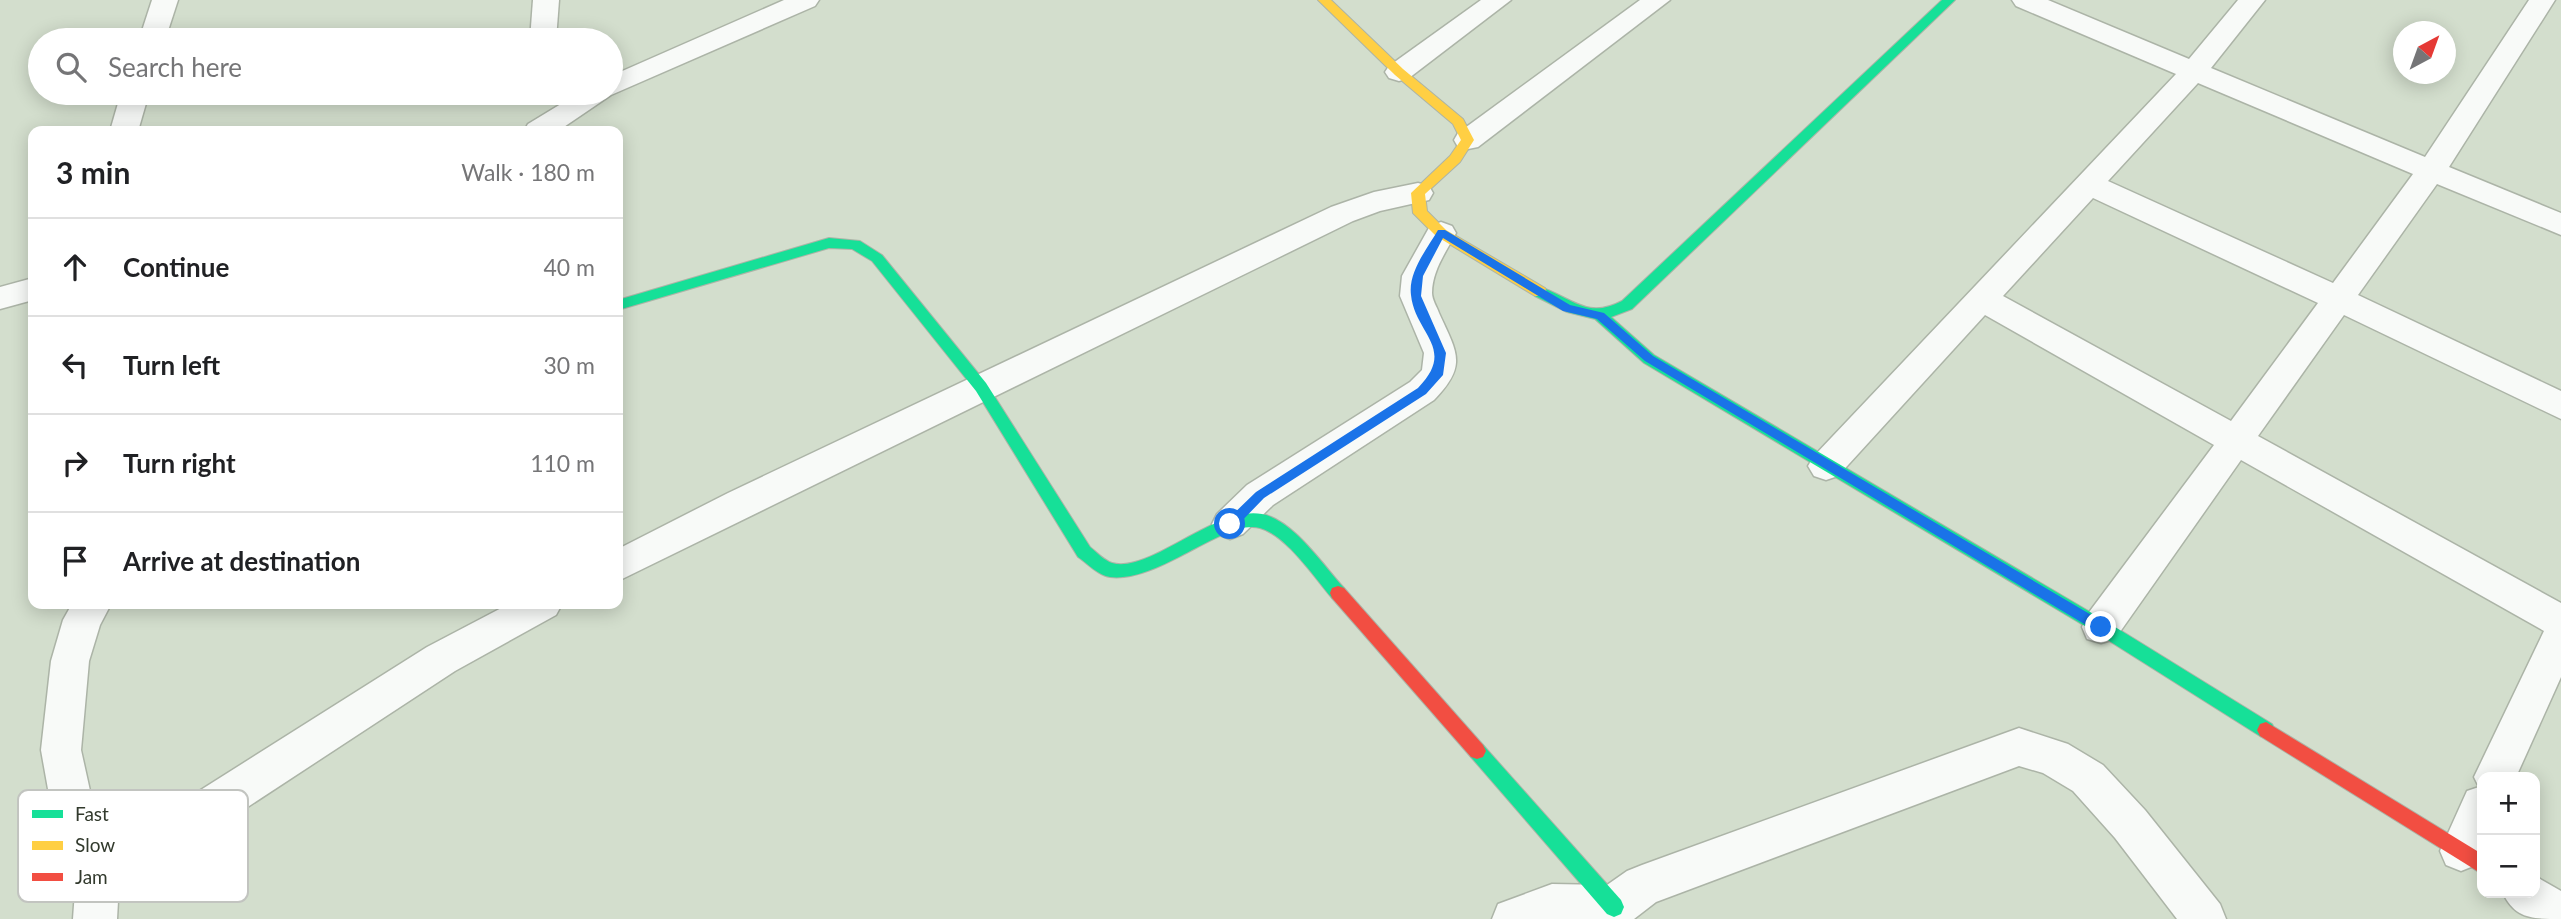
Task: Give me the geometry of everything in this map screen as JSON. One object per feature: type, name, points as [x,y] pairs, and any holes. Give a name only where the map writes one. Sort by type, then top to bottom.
[{"type":"street","points":[[156,28],[165,0]]},
{"type":"street","points":[[543,28],[546,0]]},
{"type":"street","points":[[623,81],[806,0]]},
{"type":"street","points":[[1324,0],[1399,72],[1458,122],[1468,140]]},
{"type":"street","points":[[1399,72],[1499,0]]},
{"type":"street","points":[[623,564],[981,387],[1342,214],[1374,202],[1418,193],[1455,159],[1468,140],[1657,0]]},
{"type":"street","points":[[1418,193],[1420,213],[1441,233],[1567,308],[1600,316],[1615,313],[1627,305],[1949,0]]},
{"type":"street","points":[[2025,0],[2561,225]]},
{"type":"street","points":[[1826,466],[2194,71],[2252,0]]},
{"type":"street","points":[[2101,627],[2431,171],[2542,0]]},
{"type":"street","points":[[125,126],[132,105]]},
{"type":"street","points":[[544,126],[571,105]]},
{"type":"street","points":[[2088,184],[2338,299],[2561,406]]},
{"type":"street","points":[[623,304],[830,243],[855,244],[877,258],[981,387],[1084,552],[1109,570],[1141,568],[1230,524],[1260,495],[1422,391],[1438,375],[1440,353],[1416,296],[1418,276],[1441,233]]},
{"type":"street","points":[[0,299],[28,291]]},
{"type":"street","points":[[1982,299],[2234,442],[2561,622]]},
{"type":"street","points":[[1600,316],[1649,359],[2101,627],[2472,858],[2477,832]]},
{"type":"street","points":[[1230,524],[1260,520],[1286,534],[1613,913]]},
{"type":"street","points":[[68,790],[61,750],[70,662],[82,620],[89,609]]},
{"type":"street","points":[[238,790],[441,659],[534,609]]},
{"type":"street","points":[[2497,772],[2561,635]]},
{"type":"street","points":[[1613,913],[1642,886],[2019,747],[2054,757],[2088,778],[2130,824],[2204,919]]},
{"type":"street","points":[[2533,898],[2561,916]]},
{"type":"street","points":[[1514,919],[1552,905],[1613,913]]},
{"type":"traffic: fast","points":[[1540,292],[1561,304],[1594,314],[1605,314],[1627,305],[1949,0]]},
{"type":"traffic: fast","points":[[623,304],[829,243],[855,244],[877,258],[981,387],[1084,552],[1109,570],[1141,568],[1230,524],[1260,520],[1286,534],[1338,593]]},
{"type":"traffic: fast","points":[[1600,316],[1649,359],[2101,627],[2266,730]]},
{"type":"traffic: fast","points":[[1477,751],[1614,907]]},
{"type":"traffic: slow","points":[[1324,0],[1399,72],[1458,122],[1468,140],[1455,159],[1418,193],[1420,213],[1441,233],[1540,292]]},
{"type":"traffic: jam","points":[[1338,593],[1477,751]]},
{"type":"traffic: jam","points":[[2266,730],[2477,862]]},
{"type":"route","points":[[1230,524],[1260,495],[1422,391],[1438,375],[1440,353],[1416,296],[1418,276],[1441,233],[1567,308],[1600,316],[1649,359],[2101,627]]}]
